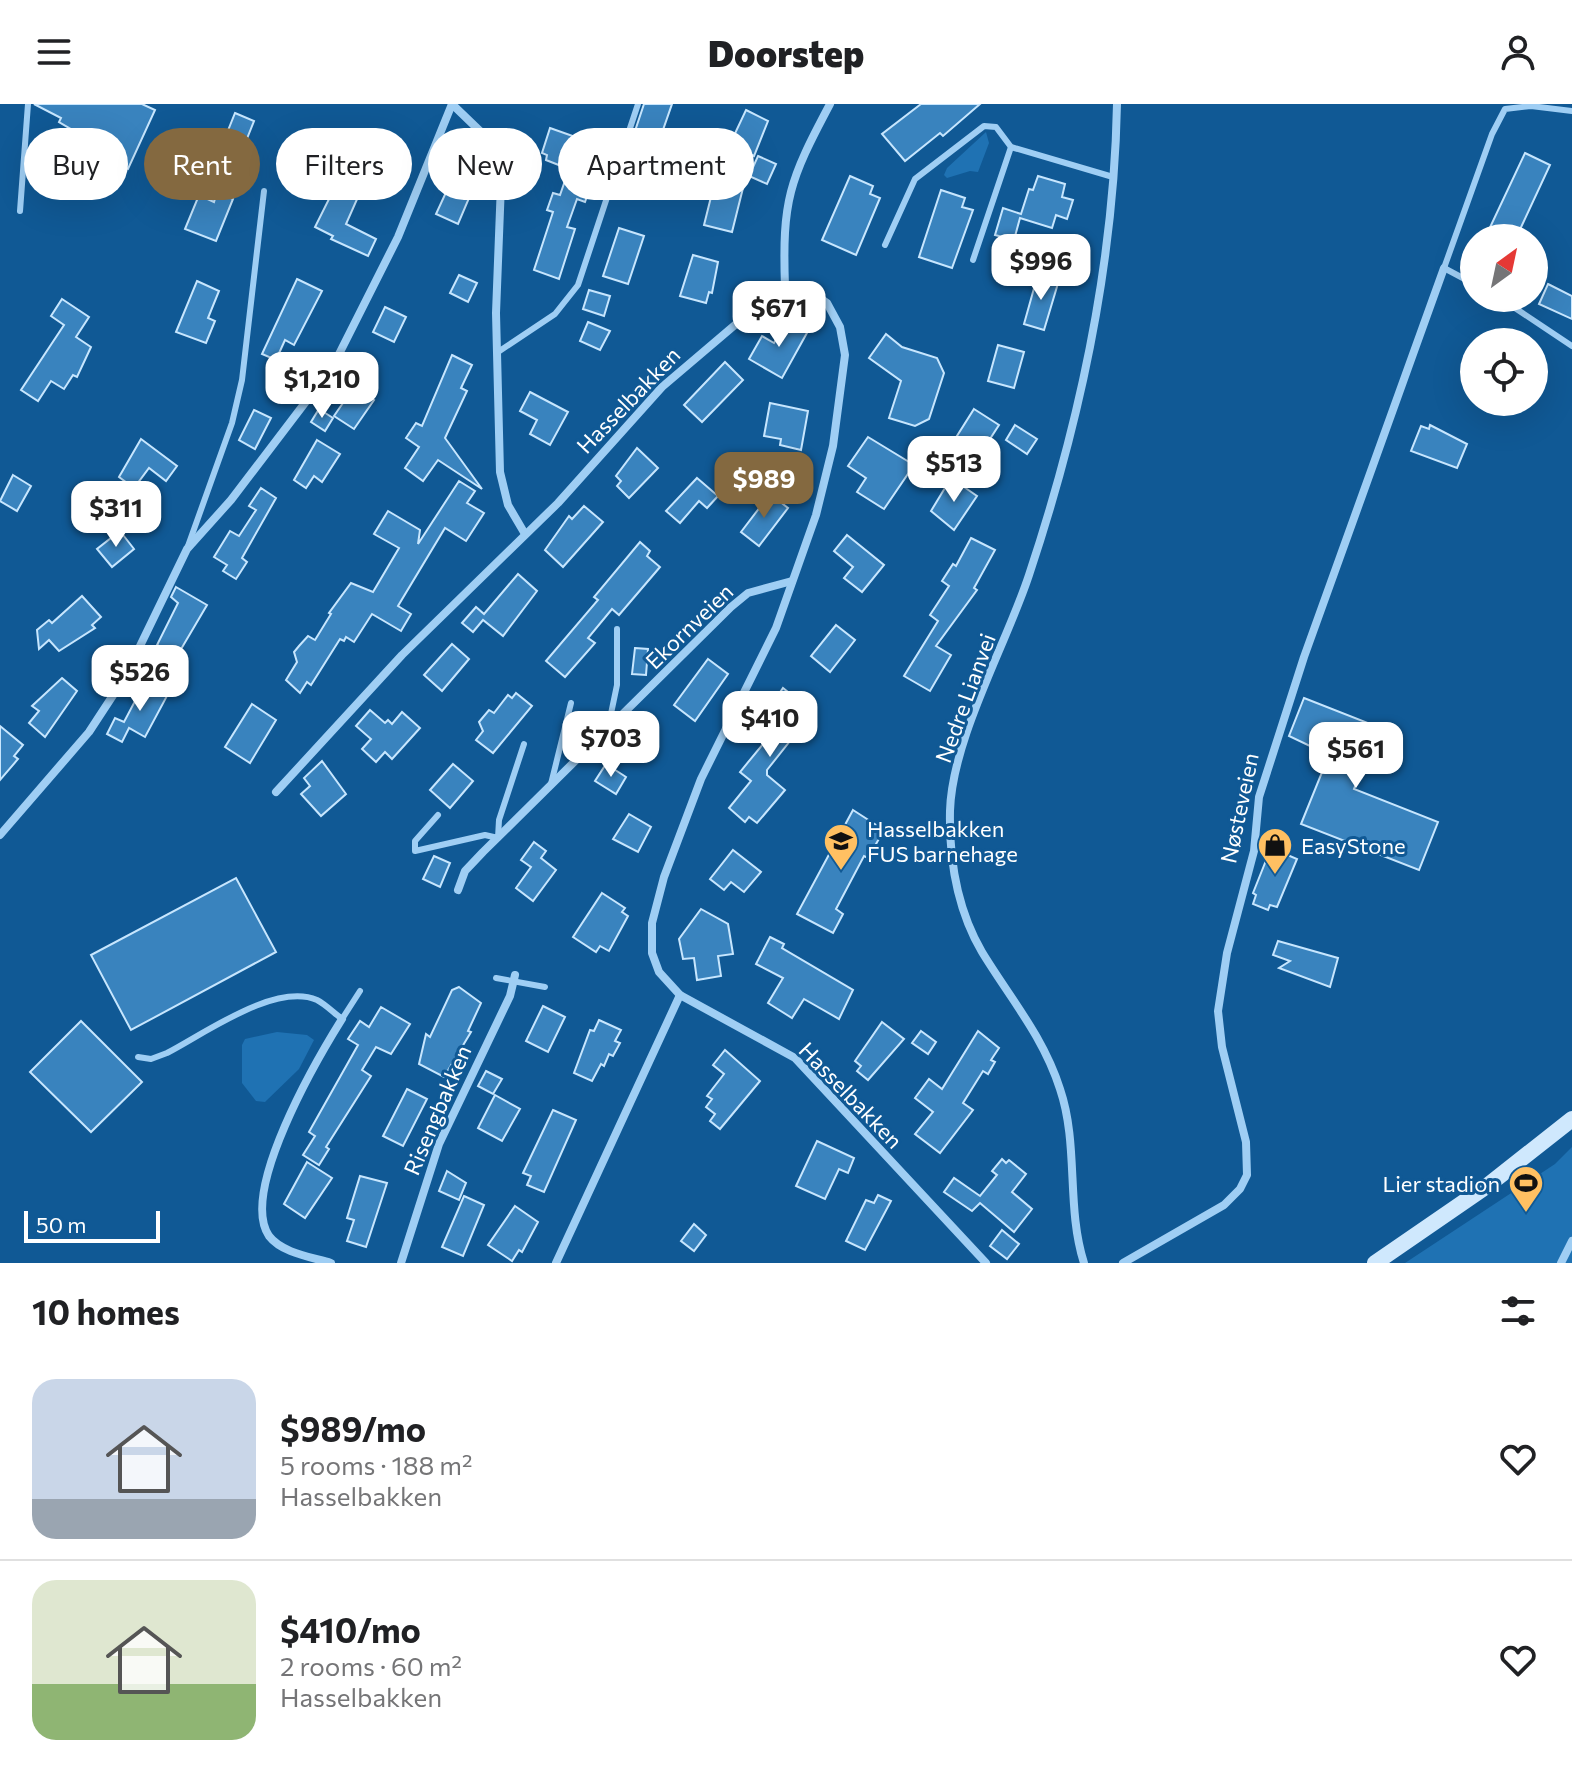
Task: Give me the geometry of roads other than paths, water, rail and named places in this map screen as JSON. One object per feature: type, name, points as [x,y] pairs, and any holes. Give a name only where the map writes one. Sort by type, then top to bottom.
[{"type":"main road","points":[[1375,1263],[1487,1186],[1572,1119]]},
{"type":"street","points":[[0,835],[108,706],[187,549],[231,500],[333,366],[398,237],[452,104],[482,133],[495,158],[501,184],[496,313],[500,472],[508,505],[525,534]]},
{"type":"street","points":[[785,287],[783,230],[789,190],[801,159],[830,104]]},
{"type":"street","name":"Nedre Lianvei","points":[[1084,1263],[1075,1220],[1070,1139],[1063,1098],[1033,1027],[983,953],[964,912],[950,851],[950,810],[958,765],[1030,574],[1062,463],[1098,299],[1113,177],[1117,104]]},
{"type":"street","name":"Nøsteveien","points":[[1123,1263],[1224,1205],[1240,1189],[1247,1175],[1246,1142],[1222,1047],[1218,1011],[1227,953],[1254,851],[1259,797],[1314,627],[1444,268]]},
{"type":"street","name":"Hasselbakken","points":[[276,792],[402,655],[525,534],[676,374],[765,298],[785,287],[813,293],[827,303],[840,327],[845,355],[833,446],[823,490],[775,630],[689,807],[656,901],[652,953],[659,972],[680,995],[795,1058],[986,1263]]},
{"type":"street","name":"Ekornveien","points":[[458,890],[465,871],[739,600],[748,593],[792,581]]},
{"type":"street","name":"Risengbakken","points":[[401,1263],[439,1144],[514,978]]},
{"type":"street","points":[[556,1263],[680,995]]},
{"type":"street","points":[[331,1263],[275,1242],[264,1226],[262,1205],[289,1113],[342,1019]]},
{"type":"street","points":[[1561,1263],[1572,1241]]},
{"type":"lane","points":[[20,211],[28,104]]},
{"type":"lane","points":[[498,352],[555,314],[578,285],[638,104]]},
{"type":"lane","points":[[1460,277],[1444,268],[1492,134],[1505,109],[1531,106],[1572,111]]},
{"type":"lane","points":[[885,245],[909,188],[940,156],[984,126],[1000,130],[1011,147],[1113,177]]},
{"type":"lane","points":[[973,260],[1011,147]]},
{"type":"lane","points":[[187,549],[232,423],[242,380],[264,191]]},
{"type":"lane","points":[[1521,312],[1572,346]]},
{"type":"lane","points":[[608,728],[617,685],[617,629]]},
{"type":"lane","points":[[551,788],[571,703]]},
{"type":"lane","points":[[438,815],[415,841],[415,851],[485,835],[498,838],[499,820],[524,744]]},
{"type":"lane","points":[[496,978],[514,978],[545,987]]},
{"type":"lane","points":[[138,1057],[151,1059],[167,1053],[256,1006],[284,996],[318,1000],[342,1019],[360,991]]},
{"type":"place","name":"Hasselbakken FUS barnehage","points":[[841,872]]},
{"type":"place","name":"EasyStone","points":[[1275,876]]},
{"type":"place","name":"Lier stadion","points":[[1526,1214]]}]
